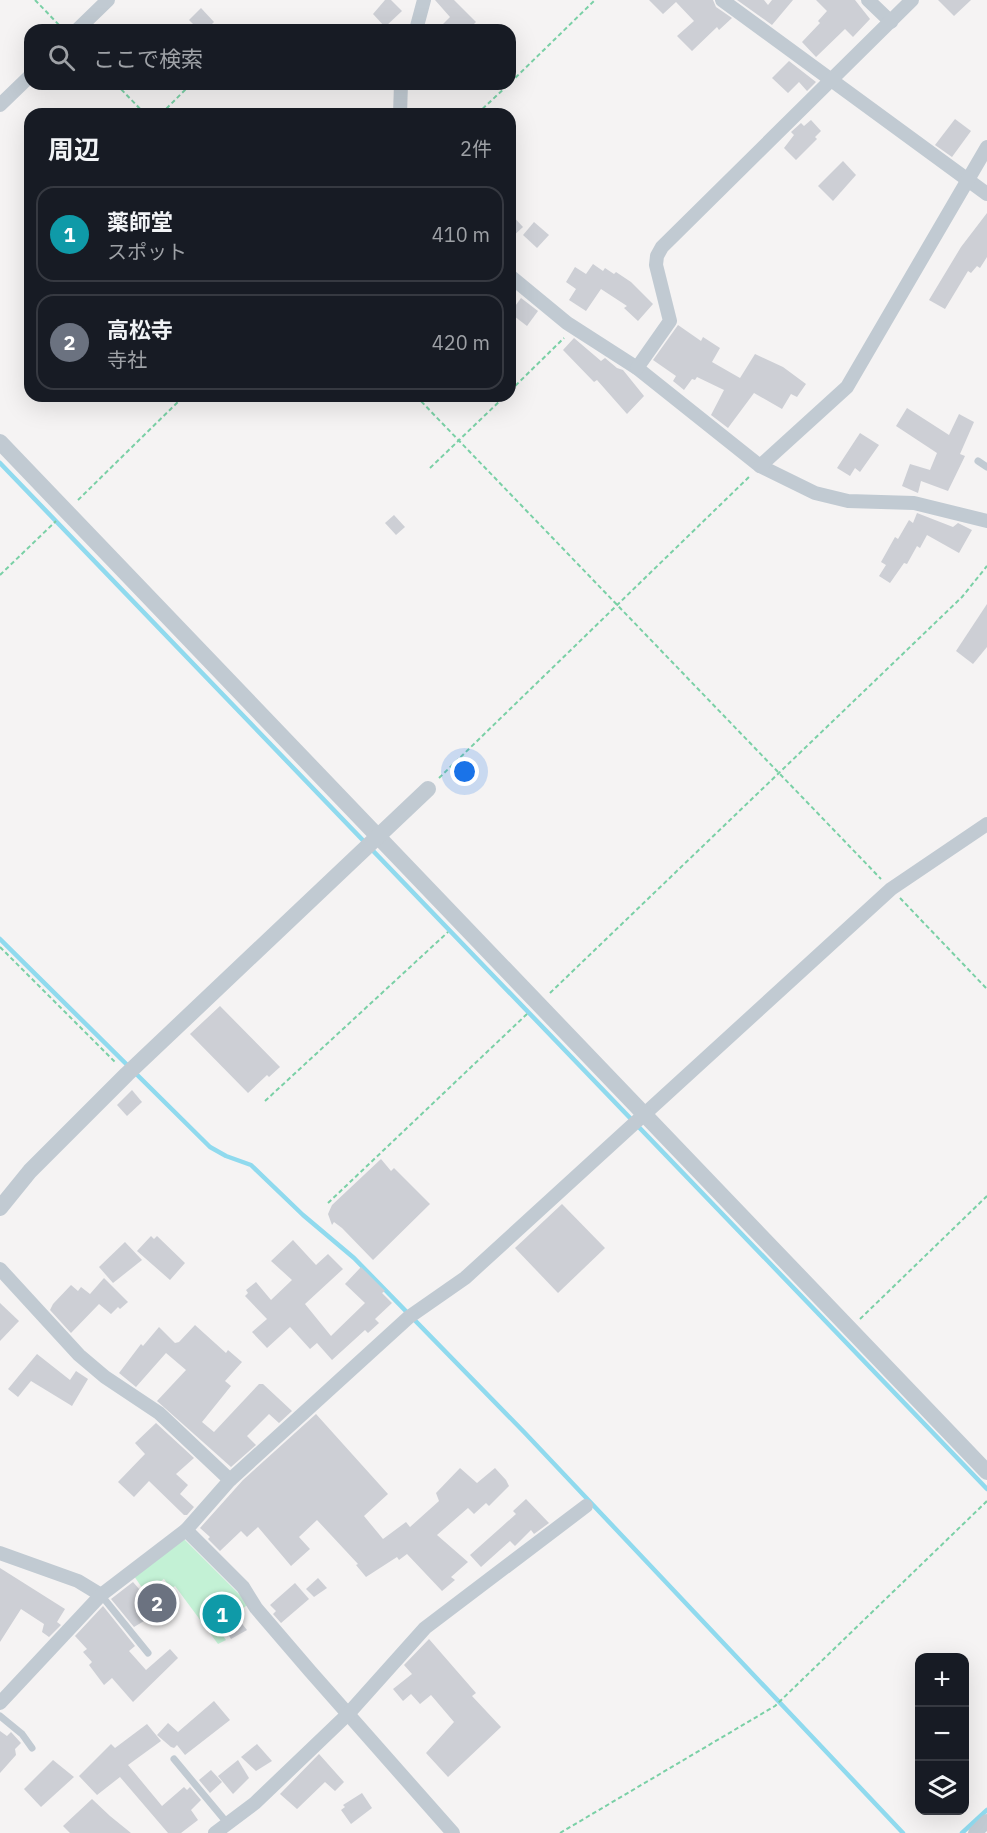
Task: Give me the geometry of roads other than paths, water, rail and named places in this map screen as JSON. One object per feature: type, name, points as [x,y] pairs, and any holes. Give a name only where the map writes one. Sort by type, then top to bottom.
[{"type":"street","points":[[83,24],[108,0]]},
{"type":"street","points":[[418,24],[424,0]]},
{"type":"street","points":[[722,0],[987,194]]},
{"type":"street","points":[[868,0],[891,22]]},
{"type":"street","points":[[637,368],[670,321],[656,265],[657,256],[662,247],[912,0]]},
{"type":"street","points":[[0,105],[24,82]]},
{"type":"street","points":[[400,108],[401,90]]},
{"type":"street","points":[[760,466],[846,387],[966,179],[987,147]]},
{"type":"street","points":[[516,281],[575,328],[637,368],[760,466],[815,493],[848,501],[914,503],[987,521]]},
{"type":"street","points":[[0,442],[987,1472]]},
{"type":"street","points":[[0,1208],[30,1171],[127,1074],[428,789]]},
{"type":"street","points":[[0,1703],[101,1595],[186,1530],[230,1480],[409,1317],[465,1278],[891,889],[987,824]]},
{"type":"street","points":[[0,1269],[79,1354],[105,1377],[159,1413],[230,1480]]},
{"type":"street","points":[[215,1833],[255,1803],[348,1714],[425,1628],[586,1506]]},
{"type":"street","points":[[186,1530],[243,1587],[256,1608],[453,1833]]},
{"type":"street","points":[[0,1553],[78,1581],[101,1595]]},
{"type":"street","points":[[975,1833],[987,1821]]},
{"type":"lane","points":[[978,461],[987,467]]},
{"type":"lane","points":[[101,1595],[148,1653]]},
{"type":"lane","points":[[0,1716],[22,1734],[32,1748]]},
{"type":"lane","points":[[174,1759],[228,1824]]},
{"type":"waterway","points":[[0,463],[987,1489]]},
{"type":"waterway","points":[[0,939],[210,1147],[226,1156],[251,1165],[303,1215],[354,1258],[524,1432],[903,1833]]},
{"type":"waterway","points":[[962,1833],[987,1810]]},
{"type":"place","name":"高松寺","points":[[157,1603]]},
{"type":"place","name":"薬師堂","points":[[222,1614]]}]
